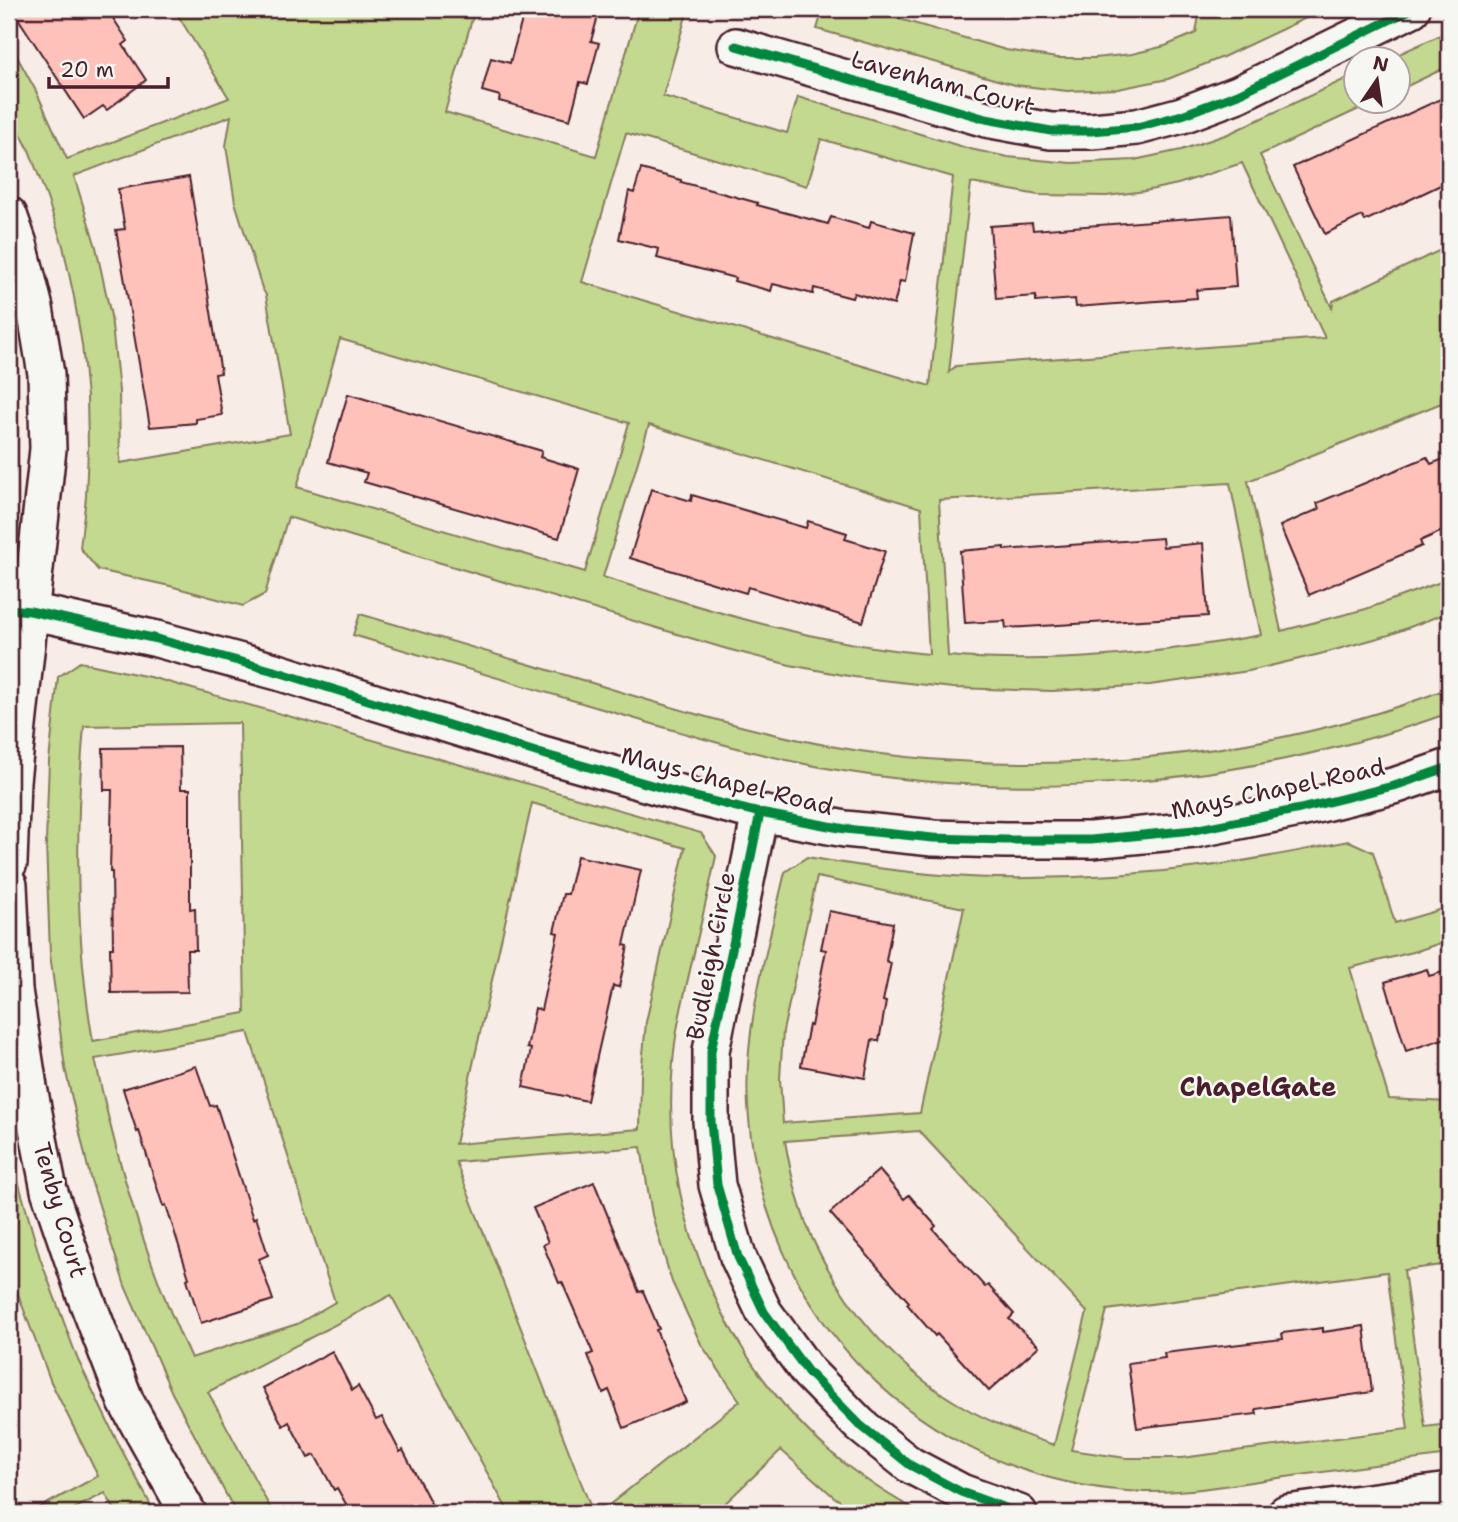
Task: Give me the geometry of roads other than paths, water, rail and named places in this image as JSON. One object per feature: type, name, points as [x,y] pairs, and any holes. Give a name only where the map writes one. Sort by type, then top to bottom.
[{"type":"street","name":"Lavenham Court","points":[[736,46],[986,119],[1051,131],[1092,131],[1137,127],[1182,115],[1238,94],[1412,9]]},
{"type":"street","points":[[9,215],[35,308],[46,374],[48,449],[19,610],[9,863]]},
{"type":"street","name":"Mays Chapel Road","points":[[19,610],[157,639],[278,672],[539,753],[680,793],[760,813],[845,829],[933,838],[1091,840],[1194,830],[1300,809],[1397,785],[1449,767]]},
{"type":"street","name":"Budleigh Circle","points":[[760,813],[710,1051],[710,1121],[717,1185],[738,1257],[771,1322],[808,1372],[860,1425],[911,1465],[961,1492],[1018,1513]]},
{"type":"street","name":"Tenby Court","points":[[9,886],[14,990],[49,1190],[84,1293],[126,1402],[188,1513]]},
{"type":"street","points":[[1286,1513],[1449,1491]]},
{"type":"district","name":"ChapelGate","points":[[1258,1086]]}]
